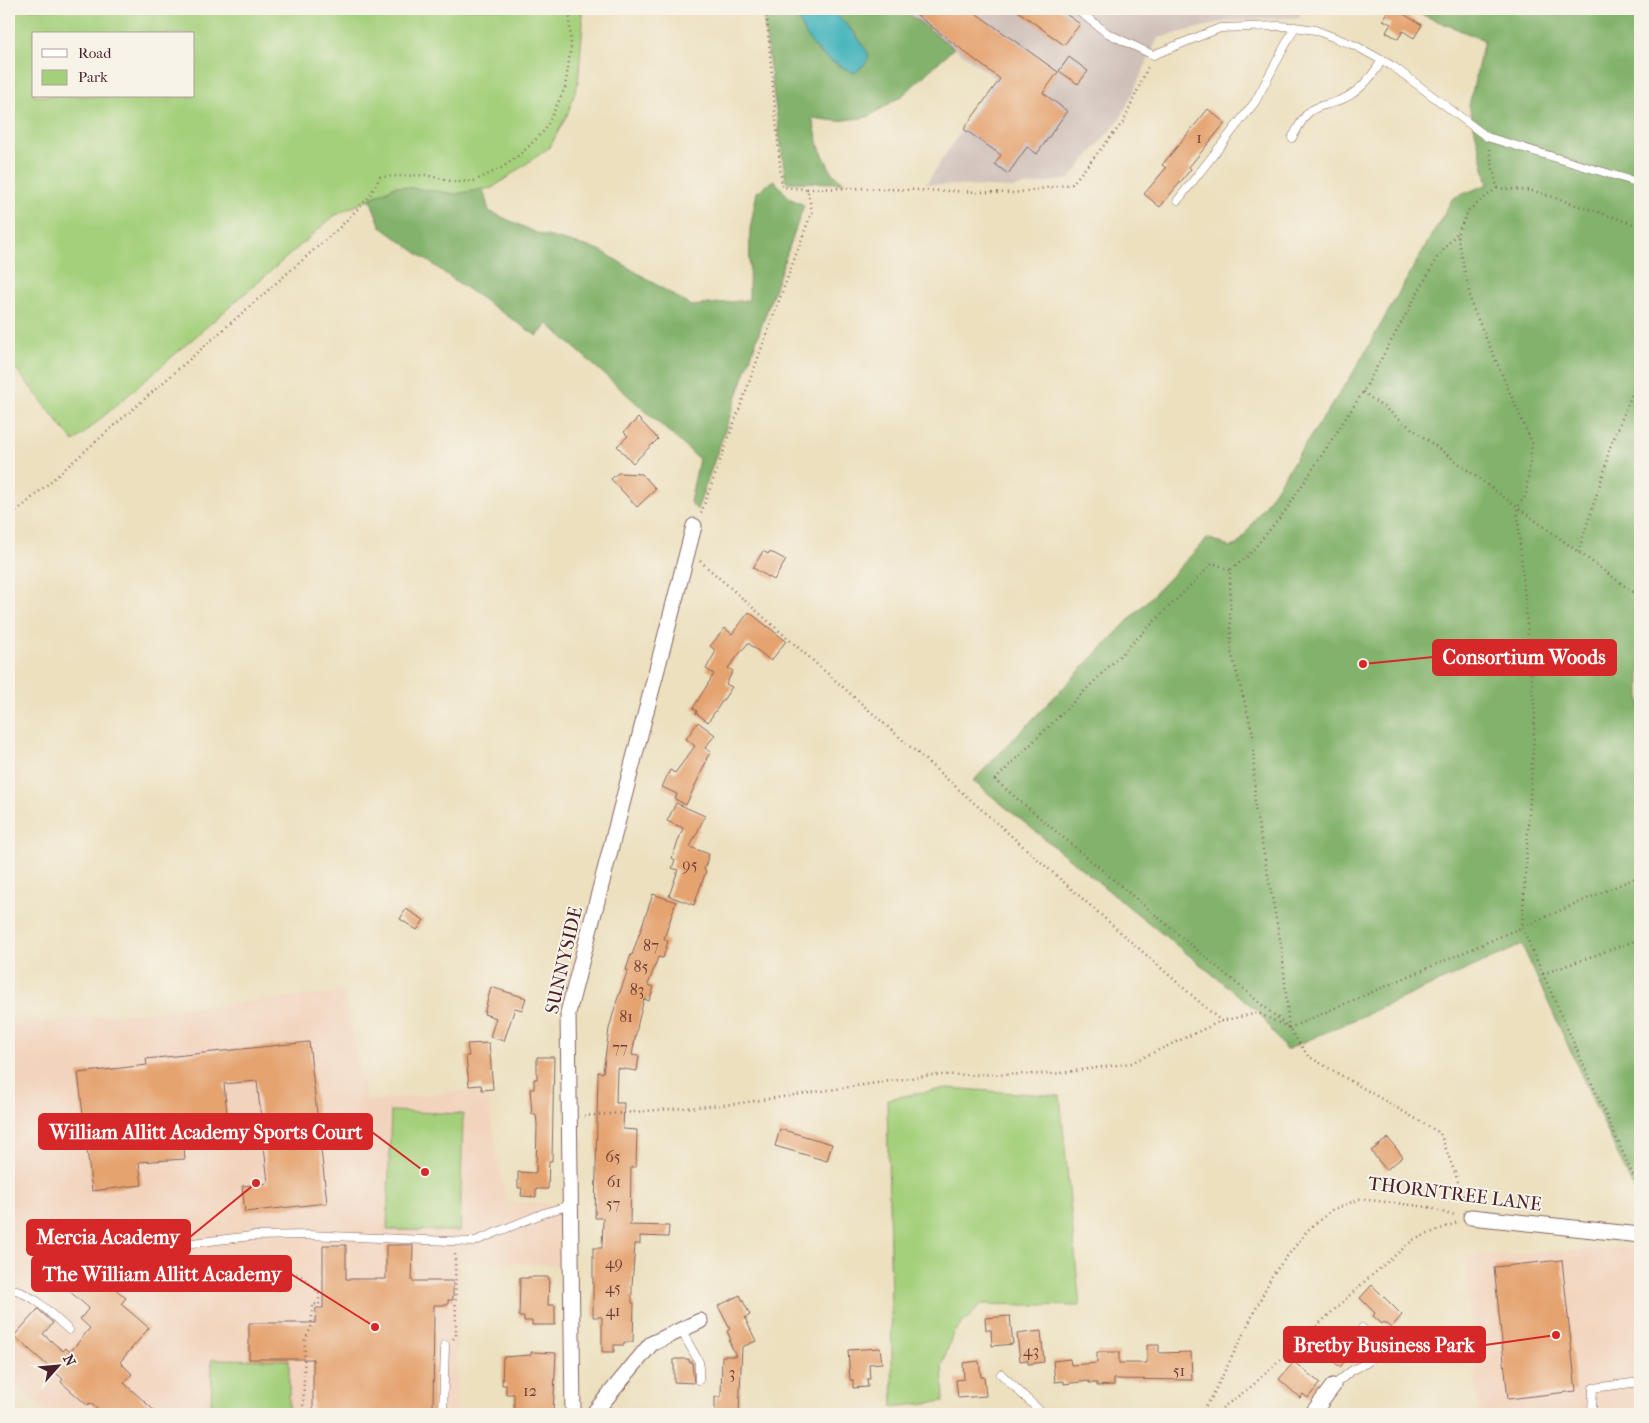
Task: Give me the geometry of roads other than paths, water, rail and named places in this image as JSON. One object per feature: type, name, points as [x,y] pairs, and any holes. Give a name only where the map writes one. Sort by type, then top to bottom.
[{"type":"street","name":"SUNNYSIDE","points":[[573,1414],[568,1013],[687,550],[697,520]]},
{"type":"street","name":"THORNTREE LANE","points":[[1471,1217],[1640,1235]]},
{"type":"street","points":[[593,1414],[651,1344],[700,1321]]},
{"type":"street","points":[[1315,1413],[1332,1386]]},
{"type":"lane","points":[[1076,9],[1107,33],[1153,55],[1220,28],[1296,27],[1314,30],[1356,46],[1382,60],[1486,137],[1640,183]]},
{"type":"lane","points":[[1178,200],[1255,102],[1296,27]]},
{"type":"lane","points":[[1292,138],[1309,112],[1351,96],[1374,73],[1382,60]]},
{"type":"lane","points":[[134,1250],[252,1236],[308,1235],[473,1242],[571,1205]]},
{"type":"lane","points":[[9,1291],[17,1290],[37,1301],[69,1330]]},
{"type":"lane","points":[[1332,1386],[1351,1371],[1368,1362],[1381,1345],[1362,1328]]},
{"type":"lane","points":[[681,1330],[699,1362],[699,1380]]},
{"type":"lane","points":[[443,1414],[445,1345]]},
{"type":"lane","points":[[1001,1374],[1043,1414]]},
{"type":"lane","points":[[1592,1414],[1592,1388],[1640,1382]]},
{"type":"water","points":[[798,9],[831,9],[865,48],[869,55],[866,63],[855,73],[822,54],[805,33],[799,18]]},
{"type":"place","name":"Consortium Woods","points":[[1363,664]]},
{"type":"place","name":"William Allitt Academy Sports Court","points":[[425,1172]]},
{"type":"place","name":"Mercia Academy","points":[[256,1183]]},
{"type":"place","name":"The William Allitt Academy","points":[[375,1327]]},
{"type":"place","name":"Bretby Business Park","points":[[1556,1335]]}]
